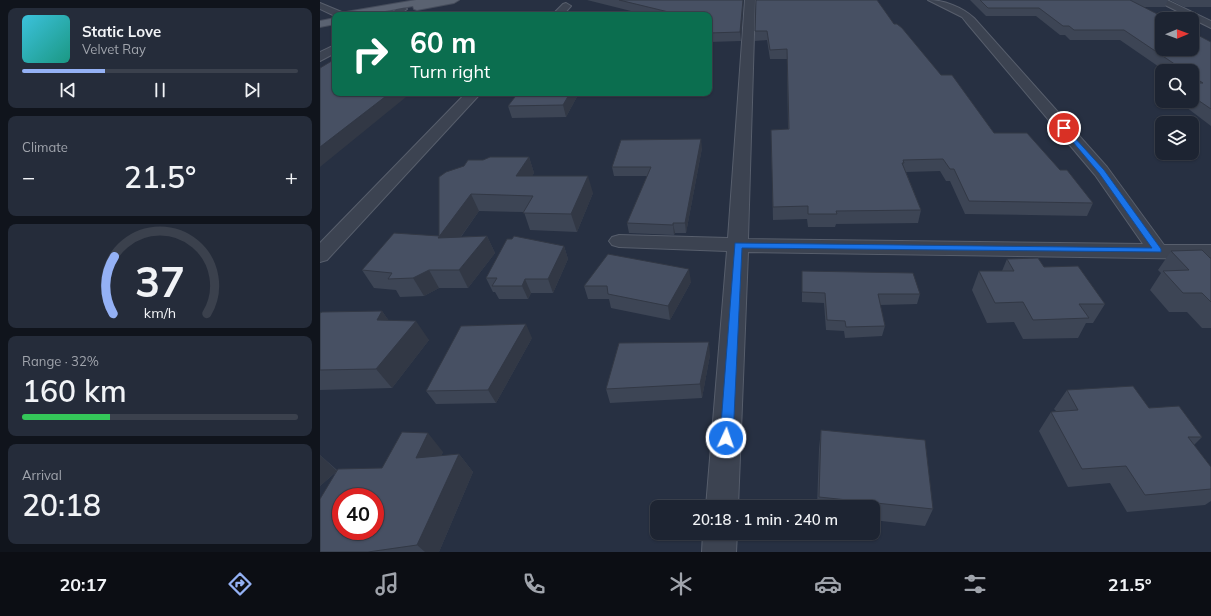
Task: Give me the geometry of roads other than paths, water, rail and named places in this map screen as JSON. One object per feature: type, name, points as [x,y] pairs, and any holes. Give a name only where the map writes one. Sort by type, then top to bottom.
[{"type":"main road","points":[[363,12],[432,0]]},
{"type":"main road","points":[[390,12],[454,0]]},
{"type":"main road","points":[[320,20],[332,18]]},
{"type":"main road","points":[[320,24],[332,22]]},
{"type":"street","points":[[722,500],[738,245],[750,0]]},
{"type":"street","points":[[932,0],[965,15],[970,20],[1101,171],[1158,250]]},
{"type":"street","points":[[1160,0],[1211,25]]},
{"type":"street","points":[[320,6],[334,12]]},
{"type":"street","points":[[560,12],[566,6]]},
{"type":"street","points":[[398,12],[402,10]]},
{"type":"street","points":[[320,57],[332,50]]},
{"type":"street","points":[[320,255],[471,96]]},
{"type":"street","points":[[619,241],[738,245],[1158,250],[1211,252]]},
{"type":"street","points":[[719,552],[720,540]]}]
